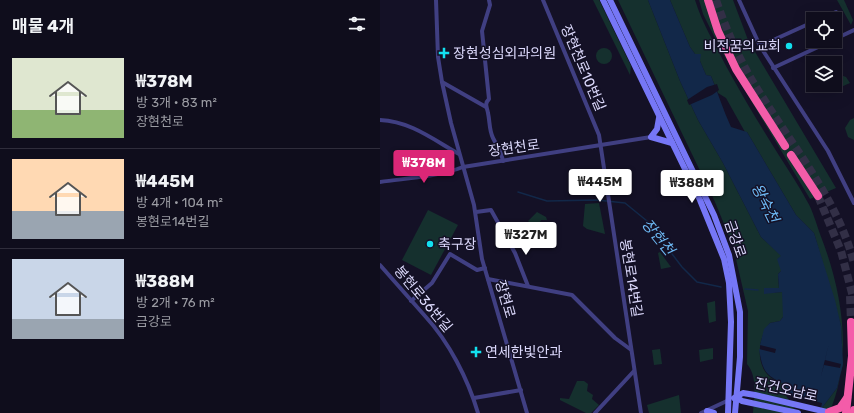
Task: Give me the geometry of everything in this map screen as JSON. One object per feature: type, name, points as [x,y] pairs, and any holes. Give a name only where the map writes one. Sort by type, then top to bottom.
[{"type":"highway","points":[[708,0],[718,31],[736,69],[785,146]]},
{"type":"highway","points":[[791,155],[818,196]]},
{"type":"highway","points":[[846,413],[852,356],[851,322]]},
{"type":"highway","points":[[830,413],[840,408],[849,393]]},
{"type":"main road","name":"금강로","points":[[604,0],[719,243],[727,273],[730,294],[728,413]]},
{"type":"main road","name":"금강로","points":[[610,0],[714,215],[729,255],[738,293],[741,336],[735,413]]},
{"type":"main road","points":[[659,117],[657,129],[651,136],[672,143]]},
{"type":"main road","name":"진건오남로","points":[[729,400],[746,393],[830,413]]},
{"type":"main road","name":"진건오남로","points":[[736,397],[745,401],[798,413]]},
{"type":"street","name":"장현로","points":[[436,0],[438,57],[442,82],[459,154],[476,212],[485,268],[527,413]]},
{"type":"street","points":[[489,0],[490,5],[482,30],[489,86],[489,98],[486,102],[486,107],[493,139],[501,150],[503,161]]},
{"type":"street","name":"장현천로10번길","points":[[543,0],[599,136],[599,146]]},
{"type":"street","points":[[740,0],[760,46],[828,151],[854,203]]},
{"type":"street","points":[[760,46],[806,25]]},
{"type":"street","points":[[842,36],[854,30]]},
{"type":"street","points":[[773,68],[814,48]]},
{"type":"street","points":[[442,82],[486,107]]},
{"type":"street","points":[[380,120],[390,120],[410,126],[459,154]]},
{"type":"street","name":"장현천로","points":[[380,182],[449,172],[463,167],[599,146],[651,136]]},
{"type":"street","name":"봉현로14번길","points":[[599,146],[641,413]]},
{"type":"street","points":[[476,212],[491,210],[516,253],[528,286]]},
{"type":"street","points":[[411,301],[432,283],[450,254],[477,270],[485,268]]},
{"type":"street","name":"봉현로36번길","points":[[380,265],[425,316],[443,339],[474,398],[478,413]]},
{"type":"street","points":[[488,279],[572,295],[615,338],[630,349]]},
{"type":"street","points":[[595,413],[634,371]]},
{"type":"street","points":[[474,398],[521,390]]},
{"type":"street","points":[[707,412],[729,400]]},
{"type":"green space","points":[[593,0],[599,0],[631,66],[630,75]]},
{"type":"green space","points":[[618,0],[648,0],[680,81],[698,120],[723,163],[761,237],[782,256],[781,271],[778,274],[779,289],[764,288],[764,293],[783,292],[783,317],[780,321],[770,323],[766,329],[761,342],[760,357],[765,371],[769,376],[788,387],[799,413],[753,413],[754,381],[753,375],[747,364],[748,311],[733,246],[715,202]]},
{"type":"green space","points":[[670,0],[695,0],[705,25],[732,78],[809,205],[828,255],[839,300],[842,324],[842,353],[841,326],[814,233],[796,215],[726,98],[718,93],[711,76],[706,75],[700,61],[690,47]]},
{"type":"green space","points":[[699,0],[733,0],[748,40],[836,188],[810,199],[722,52],[703,14]]},
{"type":"green space","points":[[837,0],[844,0],[853,20],[851,25]]},
{"type":"green space","points":[[604,48],[610,50],[612,56],[610,62],[604,64],[598,62],[596,56],[598,50]]},
{"type":"green space","points":[[842,76],[846,77],[850,83],[842,87]]},
{"type":"green space","points":[[854,118],[854,140],[848,137],[845,128],[850,120]]},
{"type":"green space","points":[[599,203],[605,234],[587,229],[583,226],[585,204]]},
{"type":"green space","name":"축구장","points":[[428,210],[458,225],[431,275],[402,260]]},
{"type":"green space","points":[[537,212],[546,217],[547,220],[541,220],[536,229],[528,221]]},
{"type":"green space","points":[[660,252],[671,267],[661,269],[658,253]]},
{"type":"green space","points":[[715,301],[716,321],[709,323],[707,303]]},
{"type":"green space","points":[[713,348],[713,359],[700,362],[699,350]]},
{"type":"green space","points":[[660,349],[662,364],[654,365],[652,350]]},
{"type":"green space","points":[[842,353],[843,364],[839,379],[841,369]]},
{"type":"green space","points":[[839,379],[837,392],[829,413],[818,413],[837,388]]},
{"type":"green space","points":[[577,381],[584,381],[588,384],[587,391],[593,395],[592,399],[599,405],[591,413],[586,413],[560,400],[560,398],[569,399]]},
{"type":"green space","points":[[679,395],[681,413],[649,413],[647,405]]},
{"type":"water","name":"왕숙천","points":[[648,0],[670,0],[690,47],[695,54],[701,54],[700,61],[706,75],[711,76],[731,127],[747,132],[796,215],[814,233],[835,300],[841,326],[843,364],[837,388],[818,413],[799,413],[786,392],[786,385],[769,375],[764,368],[759,349],[775,353],[776,349],[760,345],[764,329],[770,323],[780,321],[783,317],[782,292],[764,294],[764,288],[779,288],[778,274],[781,271],[777,259],[781,256],[761,237],[723,163],[698,120],[680,81]],"holes":[[[829,343],[825,360],[841,364],[840,368],[824,365],[821,376]]]},
{"type":"pier","points":[[717,84],[719,90],[712,95],[689,105],[687,100],[707,87]]},
{"type":"pier","points":[[785,394],[822,403],[820,413],[797,413]]},
{"type":"waterway","name":"장현천","points":[[518,192],[547,201],[597,200],[625,203],[647,221],[682,267],[697,282],[721,287]]},
{"type":"waterway","name":"장현천","points":[[745,289],[758,290]]},
{"type":"tunnel","points":[[716,0],[731,38],[749,75],[827,198],[847,240],[854,263]]},
{"type":"tunnel","points":[[818,196],[841,251],[854,301]]},
{"type":"tunnel","points":[[850,296],[851,322]]},
{"type":"place","name":"비전꿈의교회","points":[[789,46]]},
{"type":"place","name":"장현성심외과의원","points":[[444,53]]},
{"type":"place","name":"축구장","points":[[430,244]]},
{"type":"place","name":"연세한빛안과","points":[[476,352]]}]
